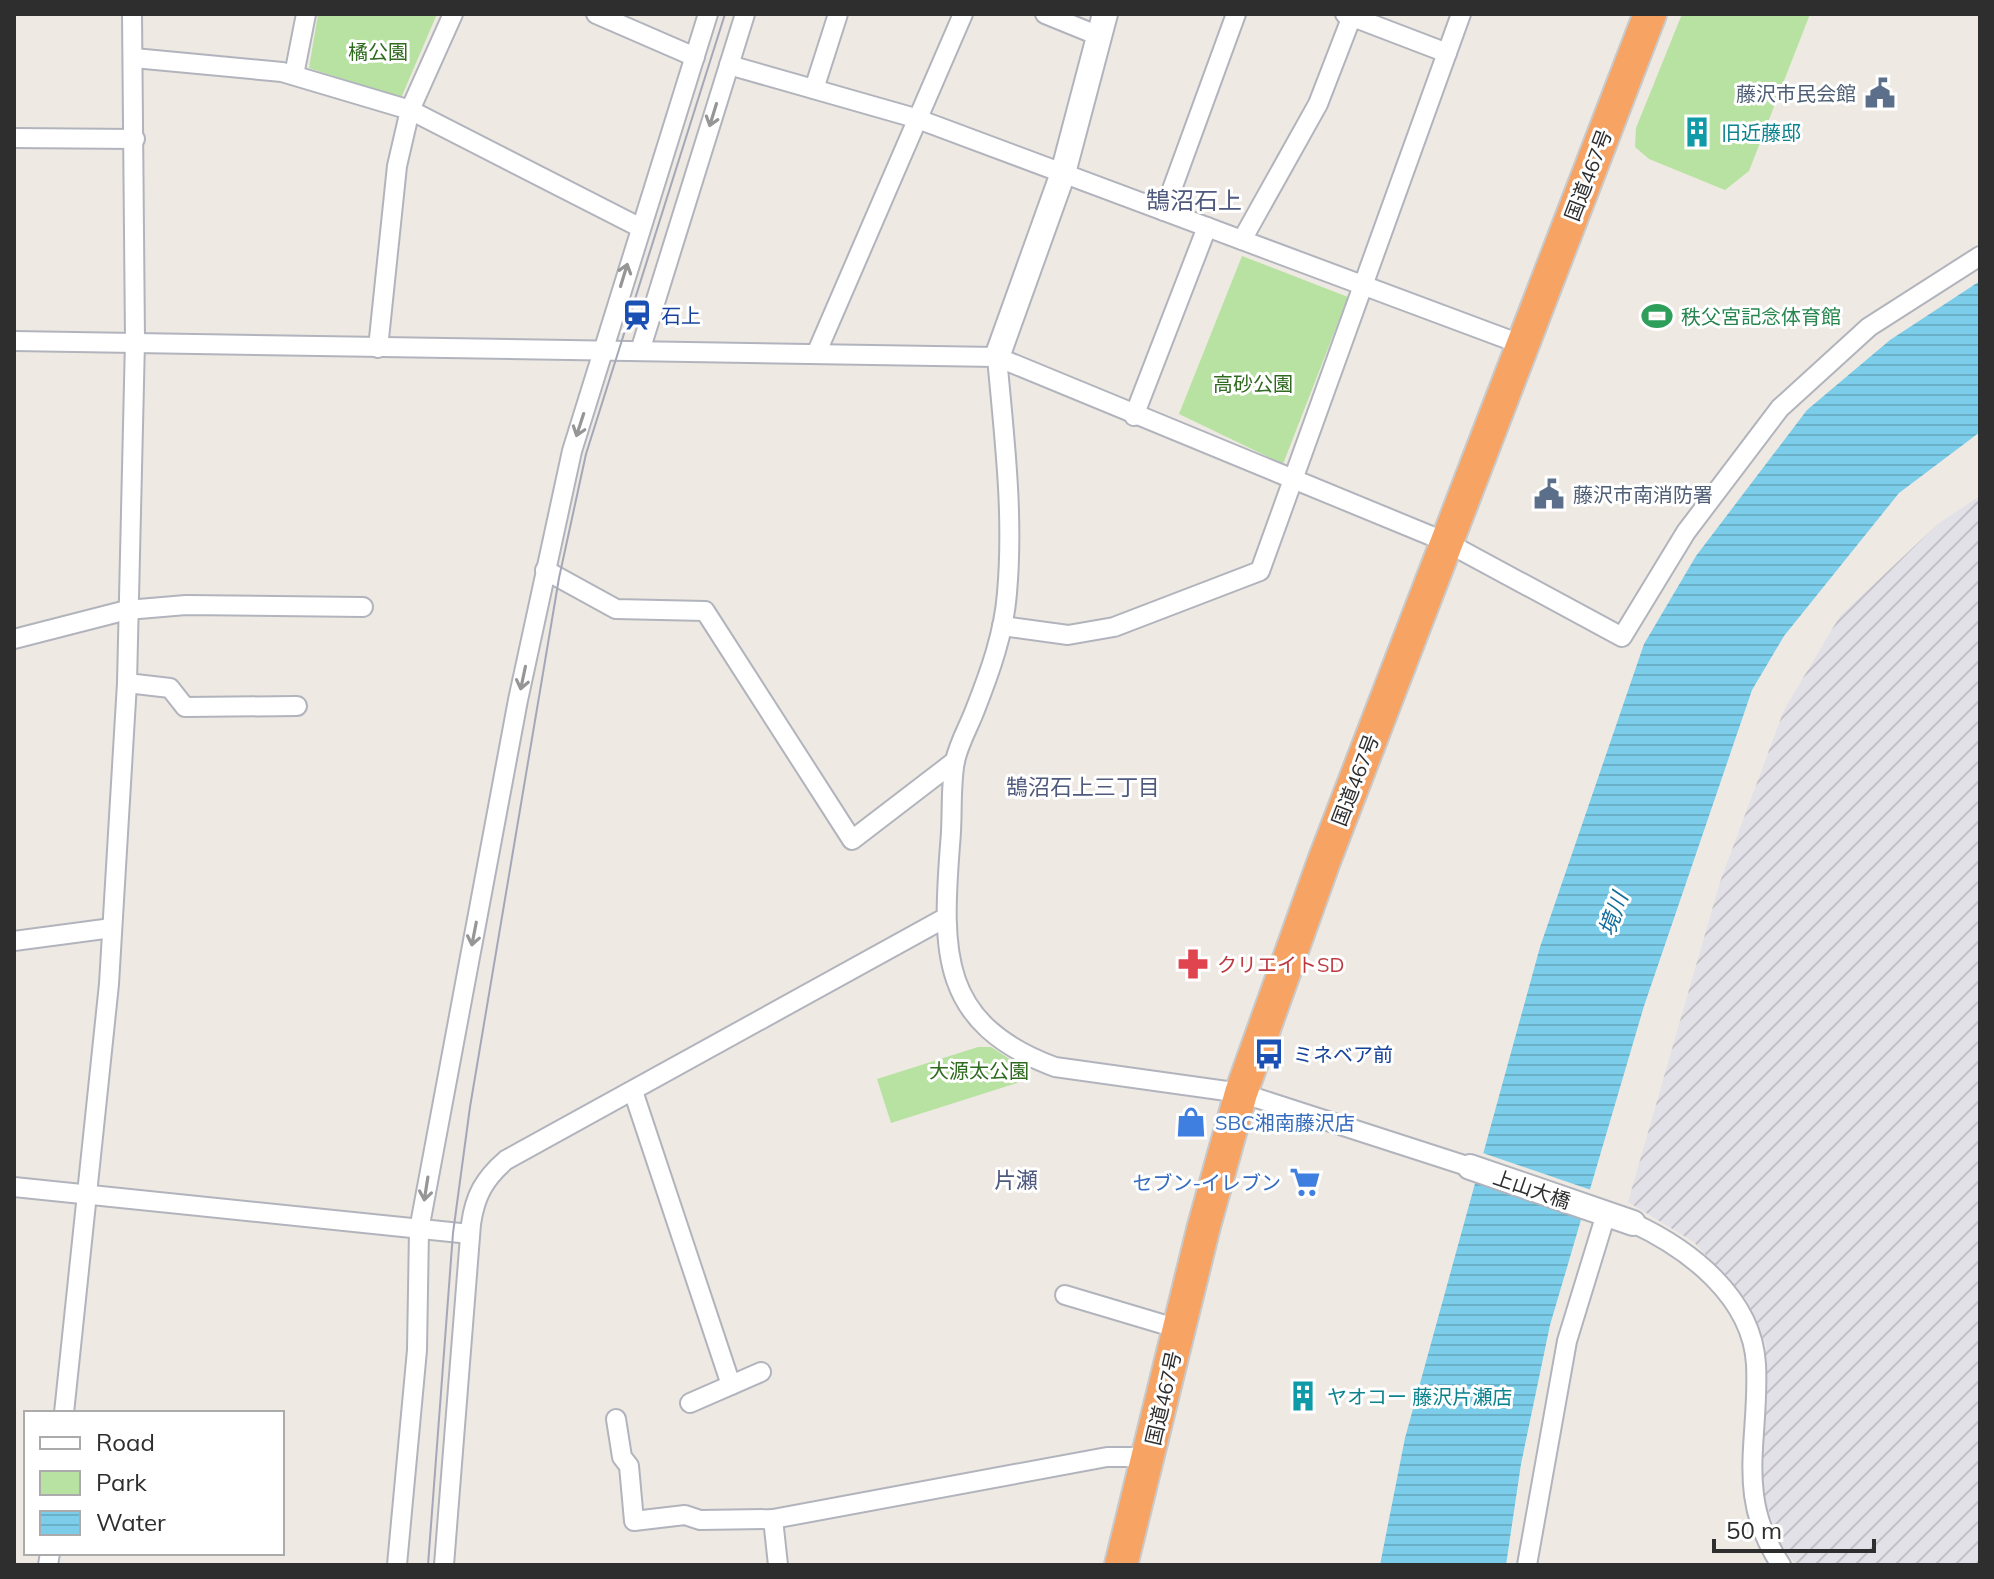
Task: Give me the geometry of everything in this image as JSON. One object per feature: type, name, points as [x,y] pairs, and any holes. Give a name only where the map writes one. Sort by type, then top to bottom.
[{"type":"highway","name":"国道467号","points":[[1121,1565],[1241,1093],[1324,861],[1650,14]]},
{"type":"street","points":[[64,1411],[112,928],[127,683],[135,341],[132,14]]},
{"type":"street","points":[[294,75],[306,14]]},
{"type":"street","points":[[378,348],[390,218],[410,110],[453,14]]},
{"type":"street","points":[[596,14],[695,57]]},
{"type":"street","points":[[397,1565],[417,1350],[419,1230],[545,570],[572,451],[639,227],[708,14]]},
{"type":"street","points":[[640,351],[745,14]]},
{"type":"street","points":[[814,89],[838,14]]},
{"type":"street","points":[[816,354],[915,118],[963,14]]},
{"type":"street","points":[[1045,14],[1102,25],[1063,173],[997,357],[1011,517],[1002,626],[983,689],[955,761],[945,918],[946,946],[960,991],[977,1019],[1027,1056],[1074,1071],[1241,1093],[1470,1167]]},
{"type":"street","points":[[1164,211],[1236,14]]},
{"type":"street","points":[[1002,626],[1068,635],[1114,627],[1260,571],[1461,14]]},
{"type":"street","points":[[1242,240],[1318,104],[1348,15],[1447,53]]},
{"type":"street","points":[[134,58],[232,65],[294,75],[410,110],[639,227]]},
{"type":"street","points":[[729,65],[915,118],[1523,345]]},
{"type":"street","points":[[14,138],[135,139]]},
{"type":"street","points":[[1134,416],[1207,227]]},
{"type":"street","points":[[14,341],[997,357],[1446,542],[1622,637],[1686,532],[1780,408],[1869,327],[1980,256]]},
{"type":"street","points":[[545,570],[616,609],[705,611],[852,840],[955,761]]},
{"type":"street","points":[[14,639],[127,610],[186,605],[363,607]]},
{"type":"street","points":[[127,683],[170,688],[185,707],[297,706]]},
{"type":"street","points":[[444,1565],[470,1234],[476,1199],[490,1174],[506,1160],[945,918]]},
{"type":"street","points":[[14,941],[112,928]]},
{"type":"street","points":[[633,1091],[731,1385]]},
{"type":"street","name":"上山大橋","points":[[1470,1167],[1633,1223]]},
{"type":"street","points":[[14,1187],[470,1234]]},
{"type":"street","points":[[1527,1565],[1567,1341],[1600,1212]]},
{"type":"street","points":[[1633,1223],[1688,1256],[1713,1277],[1740,1311],[1756,1363],[1752,1495],[1767,1544],[1781,1565]]},
{"type":"street","points":[[1065,1295],[1179,1329]]},
{"type":"street","points":[[690,1403],[761,1372]]},
{"type":"street","points":[[616,1419],[622,1457],[629,1466],[634,1521],[685,1515],[700,1520],[773,1519],[1107,1457],[1150,1457]]},
{"type":"street","points":[[773,1519],[778,1565]]},
{"type":"shaded area","points":[[1980,496],[1980,1565],[1796,1565],[1778,1539],[1759,1481],[1766,1346],[1748,1302],[1694,1242],[1628,1202],[1720,882],[1784,710],[1840,616],[1939,523]]},
{"type":"green space","name":"橘公園","points":[[318,14],[437,14],[401,98],[309,68]]},
{"type":"green space","points":[[1682,14],[1810,14],[1749,171],[1725,190],[1649,159],[1635,147],[1636,128]]},
{"type":"green space","name":"高砂公園","points":[[1242,256],[1348,297],[1283,464],[1179,414]]},
{"type":"green space","name":"大源太公園","points":[[978,1047],[991,1047],[1017,1064],[1017,1083],[891,1123],[877,1079]]},
{"type":"water","name":"境川","points":[[1980,281],[1980,432],[1899,493],[1784,636],[1752,690],[1644,1006],[1550,1325],[1521,1464],[1506,1565],[1380,1565],[1405,1438],[1540,947],[1644,644],[1696,556],[1807,410],[1890,340]]},
{"type":"pier","points":[[1477,1151],[1594,1191],[1586,1219],[1470,1179]]},
{"type":"tram line","points":[[428,1565],[453,1233],[470,1107],[559,578],[586,454],[725,14]]},
{"type":"place","name":"藤沢市民会館","points":[[1880,93]]},
{"type":"place","name":"旧近藤邸","points":[[1697,132]]},
{"type":"place","name":"石上","points":[[637,315]]},
{"type":"place","name":"秩父宮記念体育館","points":[[1657,316]]},
{"type":"place","name":"藤沢市南消防署","points":[[1549,494]]},
{"type":"place","name":"クリエイトSD","points":[[1193,964]]},
{"type":"place","name":"ミネベア前","points":[[1269,1054]]},
{"type":"place","name":"SBC湘南藤沢店","points":[[1191,1122]]},
{"type":"place","name":"セブン-イレブン","points":[[1305,1182]]},
{"type":"place","name":"ヤオコー 藤沢片瀬店","points":[[1303,1396]]},
{"type":"district","name":"鵠沼石上","points":[[1194,200]]},
{"type":"district","name":"鵠沼石上三丁目","points":[[1083,787]]},
{"type":"district","name":"片瀬","points":[[1016,1180]]}]
